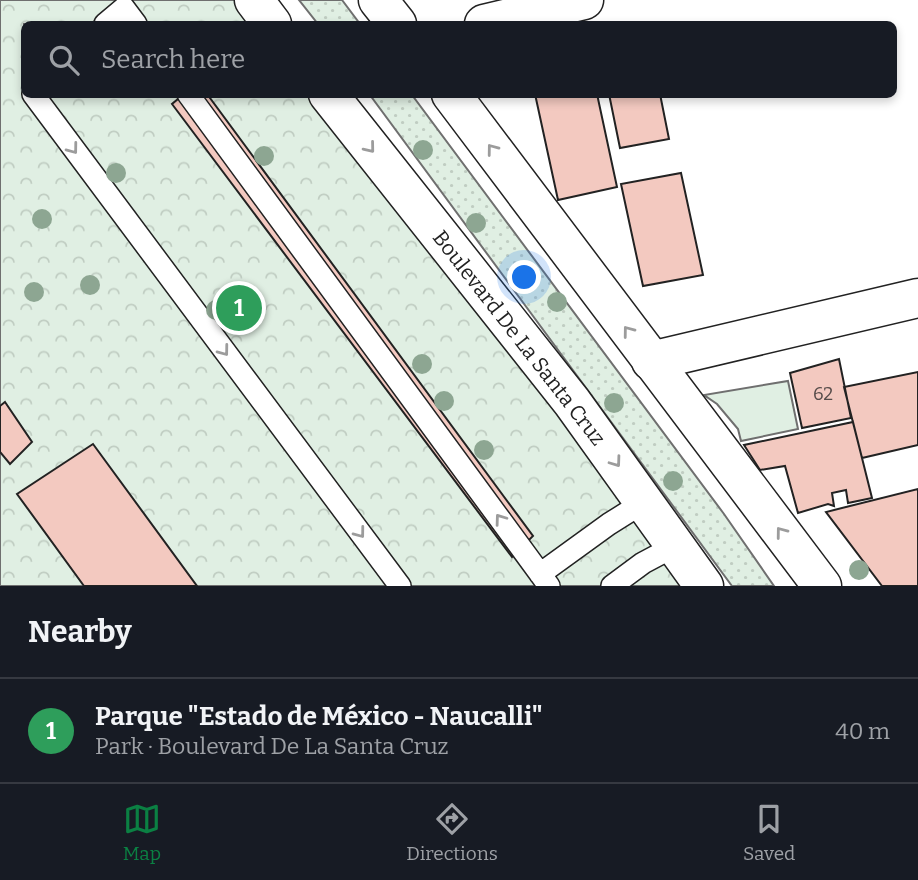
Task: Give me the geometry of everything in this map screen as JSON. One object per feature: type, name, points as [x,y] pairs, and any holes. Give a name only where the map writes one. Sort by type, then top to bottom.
[{"type":"main road","points":[[254,0],[270,21]]},
{"type":"main road","points":[[378,0],[395,21]]},
{"type":"main road","points":[[496,21],[584,0]]},
{"type":"main road","name":"Boulevard De La Santa Cruz","points":[[331,98],[572,402],[704,586]]},
{"type":"main road","points":[[454,98],[822,586]]},
{"type":"main road","points":[[651,361],[918,298]]},
{"type":"lane","points":[[111,21],[130,11]]},
{"type":"lane","points":[[36,98],[400,586]]},
{"type":"lane","points":[[191,98],[544,580],[609,524],[644,502]]},
{"type":"lane","points":[[612,586],[643,563],[676,546]]},
{"type":"green space","points":[[0,0],[239,0],[256,21],[21,21],[21,98],[315,98],[557,409],[681,586],[0,586]]},
{"type":"green space","points":[[299,0],[342,0],[358,21],[316,21]]},
{"type":"green space","points":[[372,98],[414,98],[724,514],[774,586],[732,586]]},
{"type":"green space","points":[[788,381],[798,429],[741,441],[738,429],[717,404],[704,395]]},
{"type":"building","points":[[179,98],[210,98],[533,536],[512,557],[172,104]]},
{"type":"building","points":[[536,98],[598,98],[617,187],[558,200]]},
{"type":"building","points":[[610,98],[661,98],[669,139],[620,148]]},
{"type":"building","points":[[681,173],[703,275],[643,286],[621,184]]},
{"type":"building","points":[[839,359],[851,418],[802,428],[790,373]]},
{"type":"building","points":[[918,372],[918,445],[862,458],[844,387]]},
{"type":"building","points":[[5,402],[32,442],[10,464],[0,452],[0,406]]},
{"type":"building","points":[[853,422],[872,498],[848,503],[846,490],[832,493],[834,506],[828,504],[798,513],[785,466],[760,470],[744,445]]},
{"type":"building","points":[[93,444],[197,586],[84,586],[17,494]]},
{"type":"building","points":[[918,489],[918,586],[882,586],[826,512]]},
{"type":"place","name":"Parque \"Estado de México - Naucalli\"","points":[[239,308]]}]
